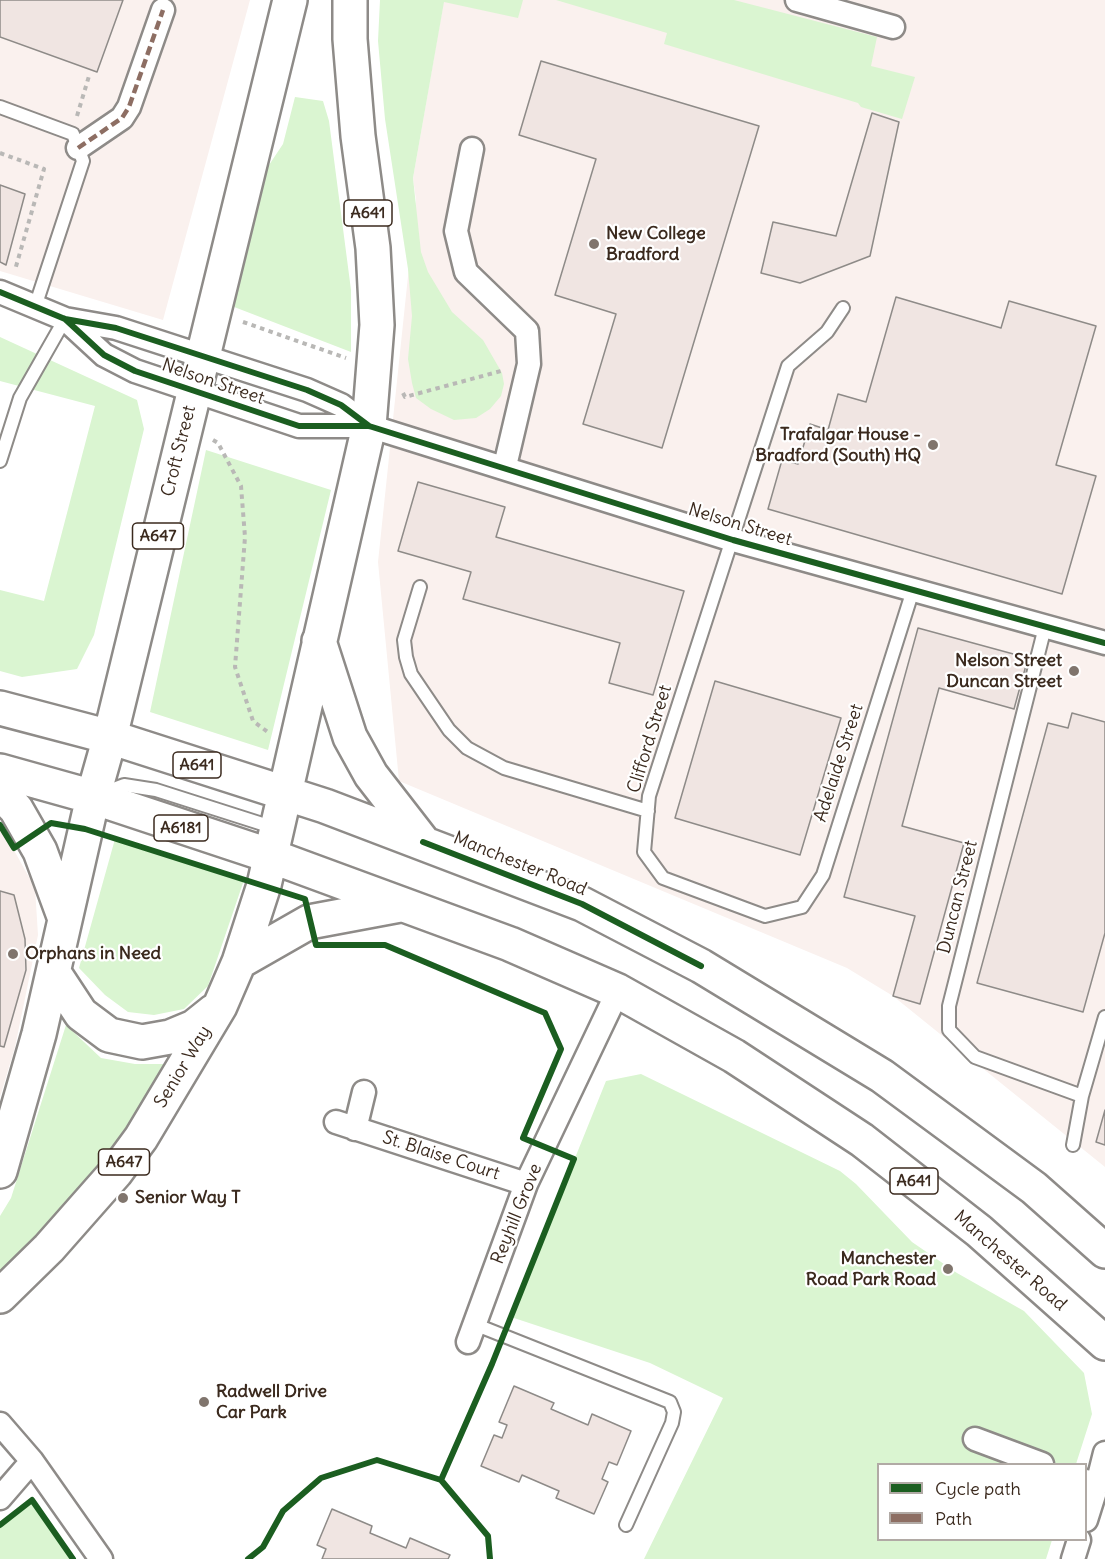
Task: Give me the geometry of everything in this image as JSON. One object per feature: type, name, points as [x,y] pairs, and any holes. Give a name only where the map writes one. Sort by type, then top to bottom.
[{"type":"main road","name":"Croft Street","points":[[93,797],[110,737],[290,0]]},
{"type":"main road","name":"A641","points":[[284,793],[369,426],[377,325],[373,248],[358,136],[350,39],[350,0]]},
{"type":"main road","points":[[319,641],[350,737],[371,775],[423,842]]},
{"type":"main road","name":"Manchester Road","points":[[0,708],[110,737],[284,793],[423,842],[582,904],[731,984],[882,1076],[1034,1188],[1105,1251]]},
{"type":"main road","name":"Manchester Road","points":[[0,771],[93,797],[274,842],[402,905],[510,944],[618,991],[734,1056],[862,1140],[980,1231],[1105,1343]]},
{"type":"main road","points":[[0,793],[16,809],[40,851],[65,919]]},
{"type":"main road","name":"Senior Way","points":[[0,1296],[49,1248],[116,1172],[141,1138],[220,1006],[239,962],[274,842],[284,793]]},
{"type":"main road","name":"A647","points":[[0,1171],[54,973],[93,797]]},
{"type":"main road","points":[[239,962],[309,922],[402,905]]},
{"type":"main road","points":[[54,973],[81,1014],[109,1035],[142,1042],[170,1037],[194,1027],[220,1006]]},
{"type":"street","points":[[797,0],[892,27]]},
{"type":"street","points":[[78,148],[122,118],[129,107],[163,10]]},
{"type":"street","points":[[472,149],[456,231],[466,272],[527,331],[529,364],[505,466]]},
{"type":"street","name":"Nelson Street","points":[[4,294],[65,320],[116,328],[307,390],[341,405],[369,426]]},
{"type":"street","name":"Nelson Street","points":[[65,320],[105,355],[135,370],[193,392],[299,426],[369,426],[505,466],[733,540],[1105,643]]},
{"type":"street","name":"Reyhill Grove","points":[[471,1333],[526,1184],[618,991]]},
{"type":"street","name":"St. Blaise Court","points":[[364,1092],[346,1125],[526,1184]]},
{"type":"street","points":[[0,1424],[32,1461],[102,1559]]},
{"type":"street","points":[[975,1439],[1039,1463]]},
{"type":"street","points":[[1087,1516],[1105,1453]]},
{"type":"street","points":[[0,1498],[32,1461]]},
{"type":"street","points":[[1073,1559],[1078,1541]]},
{"type":"lane","points":[[0,107],[73,134],[84,160],[34,307]]},
{"type":"lane","name":"Clifford Street","points":[[765,916],[663,878],[644,852],[649,796],[788,366],[827,332],[843,308]]},
{"type":"lane","points":[[0,461],[20,398],[65,320]]},
{"type":"lane","points":[[420,587],[404,640],[406,657],[411,674],[448,730],[467,748],[504,768],[648,811]]},
{"type":"lane","name":"Adelaide Street","points":[[765,916],[802,907],[823,875],[913,590]]},
{"type":"lane","name":"Duncan Street","points":[[1045,627],[949,1006],[949,1030],[975,1057],[1082,1096]]},
{"type":"lane","points":[[1073,1145],[1082,1096],[1105,1017]]},
{"type":"lane","points":[[471,1333],[670,1401],[674,1412],[672,1424],[626,1525]]},
{"type":"path","points":[[0,153],[44,169],[4,294]]},
{"type":"path","points":[[185,426],[218,443],[241,486],[245,537],[235,667],[253,721],[268,732],[297,737]]},
{"type":"shaded area","points":[[0,0],[250,0],[163,320],[0,271]]},
{"type":"shaded area","points":[[444,0],[1105,0],[1105,1167],[893,996],[847,968],[399,781],[378,562],[416,200],[413,178]]},
{"type":"shaded area","points":[[0,825],[35,888],[38,935],[15,1047],[0,1097]]},
{"type":"green space","points":[[380,0],[523,0],[518,18],[444,2],[413,178],[421,252],[428,272],[452,312],[483,340],[502,373],[504,384],[501,396],[490,409],[476,418],[454,420],[431,409],[416,398],[412,383],[408,359],[412,316],[408,269],[385,119],[378,41]]},
{"type":"green space","points":[[556,0],[734,0],[877,37],[871,66],[915,77],[902,119],[861,107],[858,103],[664,44],[667,33]]},
{"type":"green space","points":[[295,97],[323,101],[329,121],[351,290],[351,352],[229,305],[259,180],[283,144]]},
{"type":"green space","points":[[0,337],[137,400],[144,429],[94,635],[77,669],[22,677],[0,671],[0,590],[44,601],[95,406],[0,381]]},
{"type":"green space","points":[[206,450],[331,490],[268,750],[150,712]]},
{"type":"green space","points":[[115,839],[244,880],[208,986],[184,1009],[154,1015],[128,1012],[105,995],[79,968]]},
{"type":"green space","points":[[66,1025],[101,1058],[135,1064],[168,1064],[139,1115],[76,1195],[0,1273],[0,1216],[11,1198]]},
{"type":"green space","points":[[641,1074],[840,1171],[856,1184],[912,1242],[957,1273],[1024,1311],[1084,1373],[1092,1414],[1076,1463],[877,1463],[877,1541],[1052,1541],[1046,1559],[644,1559],[723,1398],[650,1363],[511,1317],[606,1081]]},
{"type":"green space","points":[[32,1500],[73,1559],[0,1559],[0,1525]]},
{"type":"building","points":[[0,0],[123,0],[97,72],[0,37]]},
{"type":"building","name":"New College Bradford","points":[[541,61],[759,126],[662,448],[583,424],[616,314],[555,295],[596,159],[519,135]]},
{"type":"building","points":[[872,113],[899,122],[870,256],[800,283],[761,273],[773,222],[836,236]]},
{"type":"building","points":[[0,185],[25,194],[6,265],[0,262]]},
{"type":"building","name":"Trafalgar House - Bradford (South) HQ","points":[[896,297],[1001,328],[1009,301],[1096,326],[1056,465],[1096,476],[1062,594],[768,509],[782,460],[798,464],[810,424],[828,430],[838,394],[866,402]]},
{"type":"building","points":[[418,482],[505,507],[496,537],[684,591],[653,695],[609,683],[620,643],[463,599],[471,572],[398,551]]},
{"type":"building","points":[[918,628],[1028,658],[1014,709],[939,688],[902,826],[964,843],[920,1004],[893,996],[915,916],[844,897]]},
{"type":"building","points":[[715,681],[841,718],[800,855],[675,818]]},
{"type":"building","points":[[1072,713],[1105,722],[1105,933],[1083,1012],[977,983],[1048,723],[1068,728]]},
{"type":"building","name":"Orphans in Need","points":[[0,891],[14,895],[25,939],[26,970],[4,1047],[0,1046]]},
{"type":"building","points":[[1105,1110],[1105,1145],[1096,1142]]},
{"type":"building","points":[[514,1386],[554,1403],[551,1409],[588,1425],[592,1414],[631,1431],[617,1465],[609,1462],[602,1479],[608,1482],[594,1514],[556,1498],[559,1491],[522,1475],[519,1482],[481,1466],[494,1435],[502,1438],[507,1425],[499,1422]]},
{"type":"building","points":[[332,1509],[372,1526],[370,1533],[406,1548],[410,1538],[450,1555],[448,1559],[322,1559],[326,1549],[317,1545]]},
{"type":"marked path","points":[[78,148],[122,118],[129,107],[163,10]]},
{"type":"cycle path","points":[[0,292],[65,319],[116,328],[307,390],[341,405],[369,426]]},
{"type":"cycle path","points":[[65,319],[104,355],[135,371],[299,426],[369,426],[733,540],[1105,643]]},
{"type":"cycle path","points":[[0,825],[14,848],[51,823],[85,829],[305,899],[316,945],[385,945],[545,1013],[561,1049],[523,1138],[574,1159],[492,1364],[441,1480]]},
{"type":"cycle path","points":[[423,842],[582,904],[701,966]]},
{"type":"cycle path","points":[[248,1559],[263,1547],[283,1511],[321,1478],[377,1460],[441,1480],[488,1536],[490,1559]]},
{"type":"cycle path","points":[[0,1525],[32,1500],[73,1559]]},
{"type":"place","name":"New College Bradford","points":[[594,244]]},
{"type":"place","name":"Trafalgar House - Bradford (South) HQ","points":[[933,445]]},
{"type":"place","name":"Nelson Street Duncan Street","points":[[1074,671]]},
{"type":"place","name":"Orphans in Need","points":[[13,954]]},
{"type":"place","name":"Senior Way T","points":[[123,1198]]},
{"type":"place","name":"Manchester Road Park Road","points":[[948,1269]]},
{"type":"place","name":"Radwell Drive Car Park","points":[[204,1402]]}]
